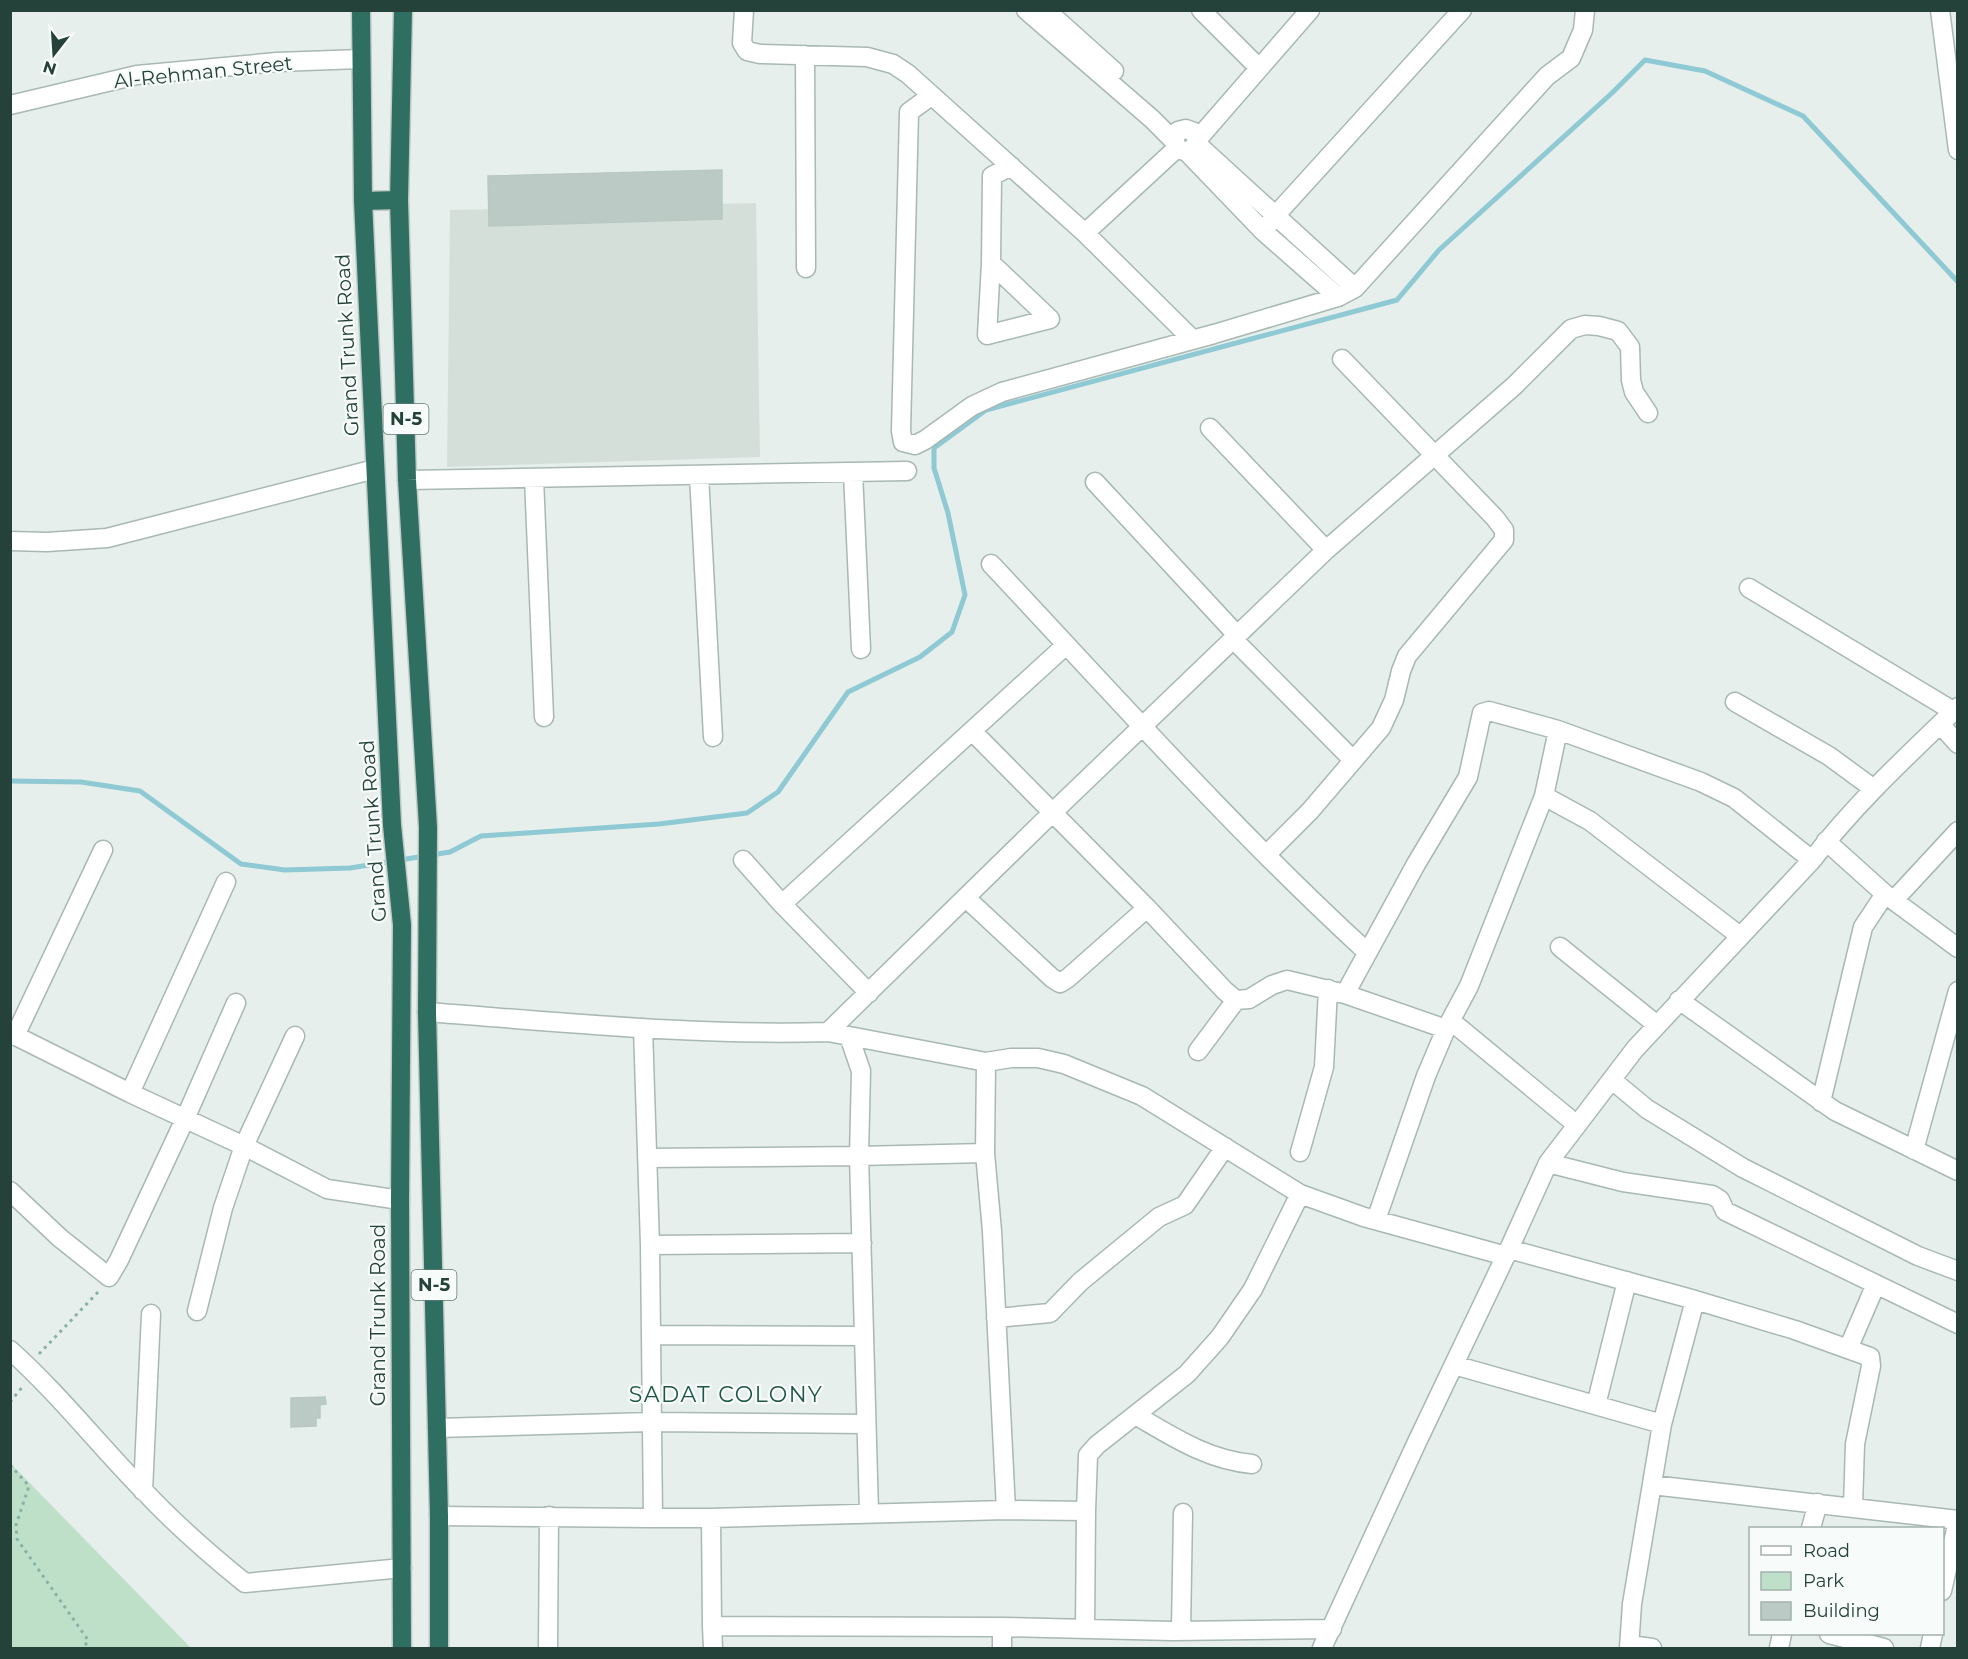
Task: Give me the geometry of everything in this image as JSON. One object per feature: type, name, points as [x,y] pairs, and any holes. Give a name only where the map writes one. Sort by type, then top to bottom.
[{"type":"highway","name":"Grand Trunk Road","points":[[361,10],[363,201],[375,469],[392,825],[402,925],[400,1200],[402,1648]]},
{"type":"highway","name":"N-5","points":[[403,10],[399,200],[407,480],[428,827],[427,1012],[439,1516],[439,1648]]},
{"type":"highway","points":[[363,201],[399,200]]},
{"type":"street","points":[[744,10],[742,42],[747,51],[760,54],[867,57],[893,64],[908,74],[1085,233],[1192,339]]},
{"type":"street","points":[[1026,10],[1152,119],[1186,141],[1263,231],[1338,297]]},
{"type":"street","points":[[1046,10],[1186,141],[1275,216],[1355,288]]},
{"type":"street","points":[[1201,10],[1252,61]]},
{"type":"street","points":[[1186,141],[1295,10]]},
{"type":"street","points":[[1085,233],[1186,141],[1310,10]]},
{"type":"street","points":[[1263,231],[1462,10]]},
{"type":"street","points":[[931,96],[909,112],[901,431],[903,442],[915,445],[972,406],[1002,392],[1338,297],[1355,288],[1547,76],[1571,58],[1583,30],[1585,10]]},
{"type":"street","points":[[1940,10],[1958,150]]},
{"type":"street","points":[[805,56],[806,268]]},
{"type":"street","name":"Al-Rehman Street","points":[[10,105],[137,75],[277,62],[361,59]]},
{"type":"street","points":[[991,263],[992,176],[1011,166]]},
{"type":"street","points":[[828,1032],[1326,550],[1515,387],[1571,329],[1585,325],[1618,331],[1630,347],[1631,380],[1634,392],[1648,413]]},
{"type":"street","points":[[1266,855],[1310,812],[1381,728],[1394,700],[1407,656],[1504,540],[1504,530],[1436,455],[1342,359]]},
{"type":"street","points":[[1210,428],[1326,550]]},
{"type":"street","points":[[10,542],[107,538],[375,469]]},
{"type":"street","points":[[407,480],[907,471]]},
{"type":"street","points":[[853,472],[861,649]]},
{"type":"street","points":[[699,475],[713,737]]},
{"type":"street","points":[[534,478],[544,717]]},
{"type":"street","points":[[1095,482],[1235,637],[1353,760]]},
{"type":"street","points":[[991,564],[1266,855],[1307,897],[1367,952]]},
{"type":"street","points":[[1749,588],[1950,714],[1958,744]]},
{"type":"street","points":[[782,904],[1066,645]]},
{"type":"street","points":[[1735,702],[1829,756],[1874,789]]},
{"type":"street","points":[[1300,1152],[1324,1067],[1336,991],[1367,952],[1468,777],[1482,713],[1488,711],[1558,730],[1701,782],[1734,798],[1812,860]]},
{"type":"street","points":[[1322,1648],[1416,1442],[1508,1253],[1548,1163],[1635,1049],[1812,860],[1826,841],[1874,789],[1950,714]]},
{"type":"street","points":[[1376,1220],[1426,1076],[1469,986],[1544,796],[1558,730]]},
{"type":"street","points":[[972,731],[1147,908],[1204,970],[1236,1000],[1249,999],[1272,985],[1287,980],[1336,991],[1449,1025],[1577,1125]]},
{"type":"street","points":[[1544,796],[1590,822],[1740,936]]},
{"type":"street","points":[[1821,1102],[1863,927],[1889,897],[1958,831]]},
{"type":"street","points":[[1826,841],[1889,897],[1958,948]]},
{"type":"street","points":[[103,850],[13,1034],[130,1093],[244,1146],[327,1189],[400,1200]]},
{"type":"street","points":[[743,860],[782,904],[869,993]]},
{"type":"street","points":[[130,1093],[226,882]]},
{"type":"street","points":[[966,898],[1060,983],[1147,908]]},
{"type":"street","points":[[1560,947],[1657,1025]]},
{"type":"street","points":[[1914,1150],[1958,991]]},
{"type":"street","points":[[1198,1051],[1236,1000]]},
{"type":"street","points":[[1679,1000],[1821,1102],[1958,1171]]},
{"type":"street","points":[[10,1191],[60,1238],[109,1277],[185,1119],[236,1003]]},
{"type":"street","points":[[427,1012],[643,1028],[787,1034],[828,1032],[986,1062],[1011,1058],[1038,1058],[1064,1064],[1143,1096],[1300,1194],[1376,1220],[1627,1281],[1695,1300],[1795,1330],[1870,1357],[1871,1366],[1855,1444],[1853,1507]]},
{"type":"street","points":[[643,1028],[650,1245],[653,1518]]},
{"type":"street","points":[[197,1311],[223,1208],[244,1146],[295,1036]]},
{"type":"street","points":[[849,1036],[861,1071],[859,1156],[868,1513]]},
{"type":"street","points":[[986,1062],[986,1153],[1006,1510]]},
{"type":"street","points":[[1612,1080],[1647,1109],[1743,1168],[1918,1256],[1958,1271]]},
{"type":"street","points":[[996,1318],[1050,1313],[1080,1282],[1159,1217],[1185,1205],[1225,1147]]},
{"type":"street","points":[[647,1158],[986,1153]]},
{"type":"street","points":[[1548,1163],[1623,1182],[1712,1195],[1720,1200],[1725,1211],[1958,1324]]},
{"type":"street","points":[[1085,1629],[1088,1455],[1097,1445],[1137,1416],[1187,1374],[1220,1337],[1253,1289],[1300,1194]]},
{"type":"street","points":[[650,1245],[862,1243]]},
{"type":"street","points":[[1596,1405],[1627,1281]]},
{"type":"street","points":[[1848,1349],[1876,1284]]},
{"type":"street","points":[[1652,1648],[1630,1647],[1632,1605],[1662,1424],[1695,1300]]},
{"type":"street","points":[[143,1491],[151,1314]]},
{"type":"street","points":[[651,1335],[864,1336]]},
{"type":"street","points":[[10,1350],[28,1366],[143,1491],[204,1550],[245,1583],[402,1568]]},
{"type":"street","points":[[1454,1365],[1662,1424]]},
{"type":"street","points":[[1137,1416],[1212,1456],[1237,1463],[1252,1464]]},
{"type":"street","points":[[437,1428],[651,1422],[866,1424]]},
{"type":"street","points":[[1652,1485],[1958,1520],[1944,1582]]},
{"type":"street","points":[[1811,1527],[1818,1503]]},
{"type":"street","points":[[439,1516],[711,1518],[1006,1510],[1086,1511]]},
{"type":"street","points":[[1181,1631],[1183,1513]]},
{"type":"street","points":[[548,1648],[549,1516]]},
{"type":"street","points":[[711,1518],[713,1648]]},
{"type":"street","points":[[712,1626],[1002,1627],[1181,1631],[1332,1629]]},
{"type":"street","points":[[1002,1627],[1002,1648]]},
{"type":"street","points":[[1833,1635],[1884,1648]]},
{"type":"path","points":[[28,1366],[95,1296],[109,1277]]},
{"type":"path","points":[[10,1465],[29,1486],[16,1525],[17,1539],[88,1640],[84,1648]]},
{"type":"shaded area","points":[[756,203],[760,457],[447,467],[450,210]]},
{"type":"green space","points":[[11,1464],[191,1648],[11,1648]]},
{"type":"building","points":[[722,170],[722,219],[489,226],[488,176]]},
{"type":"building","points":[[325,1397],[326,1404],[320,1405],[320,1418],[316,1418],[316,1426],[291,1427],[291,1398]]},
{"type":"waterway","points":[[10,781],[81,782],[140,791],[241,864],[285,870],[350,868],[450,852],[481,836],[659,824],[747,813],[778,792],[848,692],[920,657],[952,632],[965,595],[948,513],[934,468],[934,448],[986,410],[1397,300],[1439,250],[1612,93],[1645,60],[1705,71],[1803,116],[1958,282]]},
{"type":"district","name":"SADAT COLONY","points":[[726,1394]]}]
